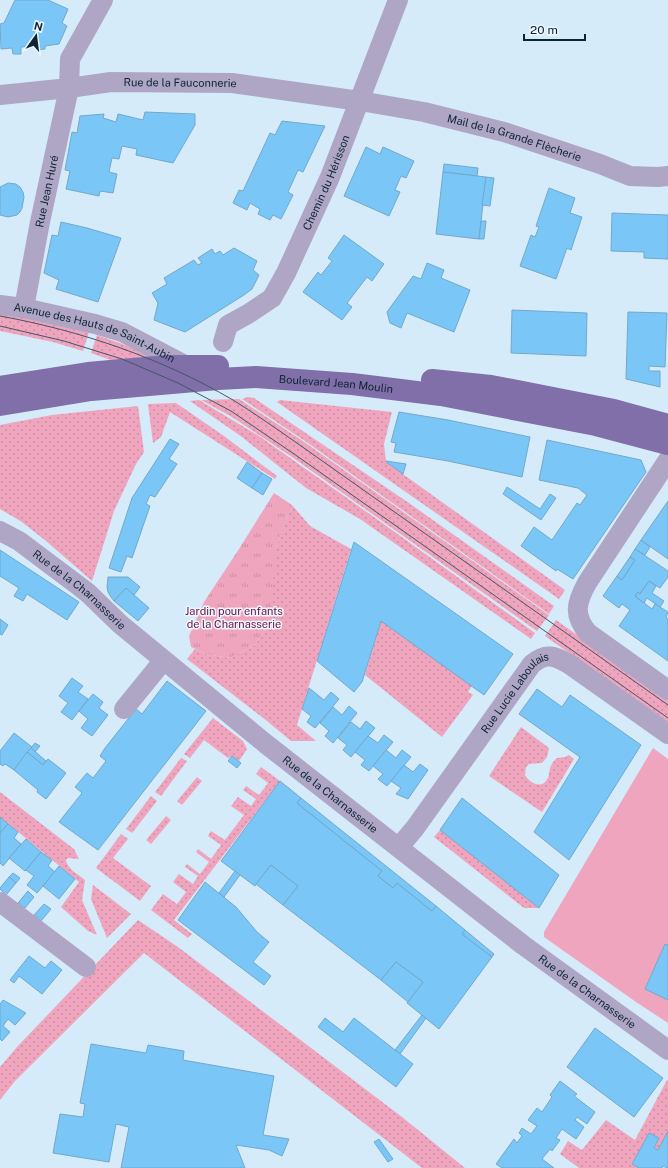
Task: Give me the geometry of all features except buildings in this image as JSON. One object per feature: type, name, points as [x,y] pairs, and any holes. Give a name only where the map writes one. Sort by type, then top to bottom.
[{"type":"main road","name":"Boulevard Jean Moulin","points":[[0,387],[88,373],[167,366],[256,366],[336,370],[491,386],[614,410],[668,425]]},
{"type":"main road","name":"Boulevard Jean Moulin","points":[[0,405],[91,390],[256,377],[352,384],[441,395],[596,425],[668,444]]},
{"type":"street","name":"Rue Jean Huré","points":[[25,302],[62,116],[69,88],[70,59],[103,0]]},
{"type":"street","name":"Chemin du Hérisson","points":[[223,342],[228,324],[248,314],[272,298],[286,273],[330,177],[398,0]]},
{"type":"street","name":"Rue de la Fauconnerie","points":[[0,95],[111,82],[232,83],[360,101]]},
{"type":"street","name":"Mail de la Grande Flècherie","points":[[360,101],[424,112],[504,132],[600,164],[630,176],[668,176]]},
{"type":"street","name":"Avenue des Hauts de Saint-Aubin","points":[[0,305],[25,302],[122,332],[187,366]]},
{"type":"street","points":[[668,460],[587,583],[577,607],[580,620],[588,633],[668,690]]},
{"type":"street","name":"Rue de la Charnasserie","points":[[0,531],[19,540],[88,593],[120,624],[266,744],[523,945],[668,1050]]},
{"type":"street","name":"Rue Lucie Laboulais","points":[[399,847],[415,828],[532,664],[540,658],[554,656],[569,664],[668,734]]},
{"type":"street","points":[[124,709],[164,661]]},
{"type":"street","points":[[0,902],[86,967]]},
{"type":"green space","points":[[0,311],[89,332],[83,351],[53,342],[0,331]]},
{"type":"green space","points":[[97,335],[156,356],[113,361],[91,353]]},
{"type":"green space","points":[[248,397],[254,398],[409,503],[554,606],[549,614],[305,441],[242,399]]},
{"type":"green space","points":[[239,399],[300,439],[549,615],[537,631],[292,457],[232,417],[201,400]]},
{"type":"green space","points":[[199,400],[259,436],[381,522],[535,633],[531,639],[360,519],[306,488],[242,437],[190,401]]},
{"type":"green space","points":[[280,400],[392,412],[384,444],[386,462],[565,590],[559,599],[277,402]]},
{"type":"green space","points":[[176,403],[224,436],[277,476],[275,479],[170,412],[161,437],[153,443],[148,404]]},
{"type":"green space","points":[[138,406],[144,452],[136,464],[114,511],[92,581],[22,522],[0,509],[0,425],[52,415]]},
{"type":"green space","name":"Jardin pour enfants de la Charnasserie","points":[[274,493],[292,505],[275,549],[275,567],[268,625],[255,645],[230,658],[206,654],[191,647],[189,636],[204,602]]},
{"type":"green space","points":[[292,505],[310,526],[351,549],[297,725],[316,741],[291,741],[187,659],[195,649],[206,654],[230,658],[255,645],[268,625],[275,549]]},
{"type":"green space","points":[[556,620],[668,699],[668,723],[545,636]]},
{"type":"green space","points":[[381,621],[472,686],[468,692],[473,695],[442,737],[365,675]]},
{"type":"green space","points":[[213,718],[243,741],[247,749],[239,761],[232,756],[228,758],[204,740],[190,758],[184,754]]},
{"type":"green space","points":[[521,727],[549,748],[547,757],[542,763],[529,764],[526,767],[525,775],[535,784],[541,784],[546,781],[551,765],[557,758],[569,755],[574,759],[542,812],[489,776]]},
{"type":"green space","points":[[653,748],[668,759],[668,1023],[544,937],[544,932]]},
{"type":"green space","points":[[181,758],[187,761],[161,796],[155,792]]},
{"type":"green space","points":[[261,767],[280,781],[174,920],[192,934],[188,938],[151,910],[163,894],[177,904],[186,892],[173,882],[179,874],[193,884],[198,876],[185,867],[187,864],[200,874],[209,862],[196,852],[198,849],[211,859],[221,845],[208,836],[211,831],[225,840],[244,815],[231,806],[238,797],[251,806],[256,799],[243,790],[246,786],[259,795],[268,783],[256,774]]},
{"type":"green space","points":[[197,777],[202,781],[182,805],[177,801]]},
{"type":"green space","points":[[0,792],[74,849],[79,859],[68,858],[66,860],[68,866],[85,880],[82,900],[97,935],[88,931],[61,907],[79,882],[0,817]]},
{"type":"green space","points":[[151,796],[157,801],[132,833],[126,829]]},
{"type":"green space","points":[[166,816],[171,820],[151,844],[146,840]]},
{"type":"green space","points":[[440,830],[539,908],[524,908],[434,837]]},
{"type":"green space","points":[[121,834],[128,839],[113,858],[151,886],[140,901],[96,868]]},
{"type":"green space","points":[[93,885],[131,914],[107,938],[91,899]]},
{"type":"green space","points":[[138,920],[178,947],[402,1117],[465,1168],[422,1168],[144,953],[15,1081],[0,1100],[0,1067],[17,1047]]},
{"type":"green space","points":[[667,1080],[668,1131],[658,1150],[654,1148],[659,1138],[649,1133],[632,1164],[639,1168],[579,1168],[560,1154],[568,1141],[582,1150],[606,1120],[635,1140]]},
{"type":"tram line","points":[[0,316],[31,322],[91,338],[120,348],[178,371],[233,400],[294,441],[668,705]]},
{"type":"tram line","points":[[0,326],[64,341],[122,359],[178,383],[231,411],[668,718]]}]
